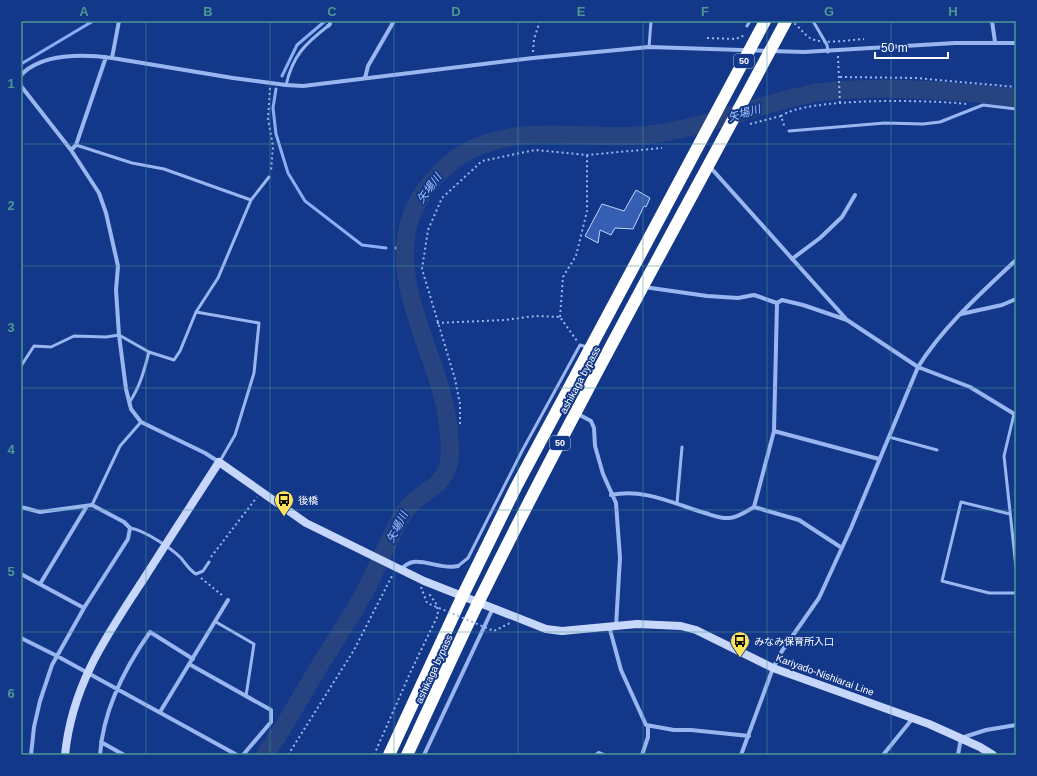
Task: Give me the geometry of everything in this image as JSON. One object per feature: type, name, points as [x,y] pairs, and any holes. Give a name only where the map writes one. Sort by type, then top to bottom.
[{"type":"highway","name":"ashikaga bypass","points":[[389,755],[463,595],[586,347],[702,139],[765,21]]},
{"type":"highway","name":"ashikaga bypass","points":[[407,755],[479,601],[576,413],[642,287],[786,21]]},
{"type":"street","points":[[112,58],[119,21]]},
{"type":"street","points":[[328,26],[330,21]]},
{"type":"street","points":[[365,78],[368,66],[394,21]]},
{"type":"street","points":[[992,21],[995,42]]},
{"type":"street","points":[[21,75],[25,71],[53,58],[85,56],[106,57],[270,83],[286,85],[312,85],[533,58],[649,46],[700,47],[749,51],[770,50],[828,52],[955,43],[1016,43]]},
{"type":"street","points":[[71,150],[76,145],[106,57]]},
{"type":"street","points":[[21,86],[71,150],[99,193],[107,218],[118,266],[116,290],[119,335],[129,403],[131,409],[142,422],[205,453],[306,523],[374,557],[396,567],[414,561],[441,567],[458,566]]},
{"type":"street","points":[[708,165],[847,320],[918,368],[970,387],[1015,415]]},
{"type":"street","points":[[792,259],[820,238],[842,217],[855,195]]},
{"type":"street","points":[[741,755],[773,668],[782,651],[818,598],[842,548],[918,368],[928,350],[961,314],[1016,260]]},
{"type":"street","points":[[642,287],[707,296],[738,298],[754,295],[777,303],[782,300],[804,305],[847,320]]},
{"type":"street","points":[[961,314],[1002,305],[1016,299]]},
{"type":"street","points":[[754,507],[774,431],[777,303]]},
{"type":"street","points":[[576,413],[590,421],[594,428],[595,446],[611,495],[616,503],[620,558],[613,626],[621,670],[646,725],[648,726],[648,738],[642,755]]},
{"type":"street","points":[[774,431],[879,459]]},
{"type":"street","points":[[66,755],[71,720],[87,672],[108,635],[219,462]]},
{"type":"street","points":[[611,495],[639,494],[664,498],[729,518],[754,507],[798,520],[842,548]]},
{"type":"street","points":[[40,584],[89,506]]},
{"type":"street","points":[[21,507],[40,512],[89,506],[124,522],[130,528],[128,539],[84,608],[57,656],[45,683],[34,727],[31,755]]},
{"type":"street","name":"Kariyado-Nishiarai Line","points":[[396,567],[433,585],[479,601],[532,624],[553,630],[653,624],[681,626],[696,630],[773,668],[913,718],[961,738],[993,755]]},
{"type":"street","points":[[21,574],[84,608]]},
{"type":"street","points":[[160,712],[228,600]]},
{"type":"street","points":[[424,755],[493,607]]},
{"type":"street","points":[[100,755],[105,720],[117,689],[130,662],[150,632],[193,658]]},
{"type":"street","points":[[21,638],[87,672],[238,755]]},
{"type":"street","points":[[189,664],[271,710],[271,722],[243,755]]},
{"type":"street","points":[[883,755],[913,718]]},
{"type":"street","points":[[958,755],[961,738],[986,730],[1016,725]]},
{"type":"street","points":[[648,726],[674,730],[691,730],[749,736]]},
{"type":"street","points":[[101,742],[124,755]]},
{"type":"street","points":[[596,755],[599,752],[604,755]]},
{"type":"lane","points":[[649,46],[652,21]]},
{"type":"lane","points":[[747,26],[750,21]]},
{"type":"lane","points":[[813,21],[827,45],[828,52]]},
{"type":"lane","points":[[286,85],[289,75],[302,48],[328,26]]},
{"type":"lane","points":[[789,131],[885,123],[923,124],[940,122],[978,106],[1016,109]]},
{"type":"lane","points":[[76,145],[132,163],[164,169],[251,200]]},
{"type":"lane","points":[[21,366],[34,346],[51,347],[74,336],[106,337],[119,335],[149,352],[174,360],[180,351],[196,312],[218,278],[251,200],[269,178]]},
{"type":"lane","points":[[196,312],[259,323],[254,373],[235,435],[219,462]]},
{"type":"lane","points":[[458,566],[468,558],[522,451],[586,347]]},
{"type":"lane","points":[[129,403],[136,393],[141,381],[149,352]]},
{"type":"lane","points":[[1015,415],[1004,456],[1016,567]]},
{"type":"lane","points":[[89,506],[120,446],[142,422]]},
{"type":"lane","points":[[888,437],[937,450]]},
{"type":"lane","points":[[677,503],[682,447]]},
{"type":"lane","points":[[1010,514],[961,502],[942,581],[989,593],[1016,593]]},
{"type":"lane","points":[[130,528],[140,531],[165,546],[180,557],[189,569],[196,574],[203,572],[209,562]]},
{"type":"lane","points":[[216,622],[254,644],[246,696]]},
{"type":"path","points":[[533,58],[534,39],[540,21]]},
{"type":"path","points":[[790,21],[797,24],[809,37],[818,41],[866,39],[866,43]]},
{"type":"path","points":[[706,38],[736,39],[747,34]]},
{"type":"path","points":[[838,56],[840,102]]},
{"type":"path","points":[[840,78],[916,78],[1016,87]]},
{"type":"path","points":[[269,178],[273,146],[268,115],[270,83]]},
{"type":"path","points":[[750,124],[781,116],[786,112],[810,105],[840,102],[917,102],[978,106]]},
{"type":"path","points":[[781,116],[785,130],[789,131]]},
{"type":"path","points":[[460,424],[460,404],[455,379],[422,269],[428,230],[442,198],[482,162],[535,150],[587,155],[662,148]]},
{"type":"path","points":[[586,347],[560,317],[563,277],[576,256],[587,211],[587,155]]},
{"type":"path","points":[[437,323],[505,320],[535,316],[560,317]]},
{"type":"path","points":[[209,562],[213,554],[235,529],[261,491]]},
{"type":"path","points":[[288,755],[354,650],[396,567]]},
{"type":"path","points":[[196,574],[228,600]]},
{"type":"path","points":[[374,755],[411,671],[438,615],[437,605],[430,595],[433,585]]},
{"type":"path","points":[[421,588],[427,603],[494,631],[510,623]]},
{"type":"building","points":[[636,190],[650,198],[646,207],[644,206],[633,229],[615,228],[611,235],[600,230],[598,243],[585,236],[602,204],[624,211]]},
{"type":"waterway","points":[[21,64],[93,21]]},
{"type":"waterway","points":[[282,76],[297,45],[324,22]]},
{"type":"waterway","points":[[276,89],[273,108],[276,134],[288,173],[305,201],[362,245],[386,248]]},
{"type":"waterway","name":"矢場川","points":[[265,755],[357,605],[405,511],[416,499],[440,480],[448,467],[450,450],[448,423],[436,373],[418,323],[411,298],[406,274],[405,248],[409,223],[419,199],[446,167],[468,151],[499,139],[541,134],[625,136],[667,132],[688,128],[789,99],[838,90],[904,89],[960,92],[1016,98]]},
{"type":"waterway","points":[[396,248],[405,248]]},
{"type":"place","name":"後橋","points":[[284,517]]},
{"type":"place","name":"みなみ保育所入口","points":[[740,658]]}]
